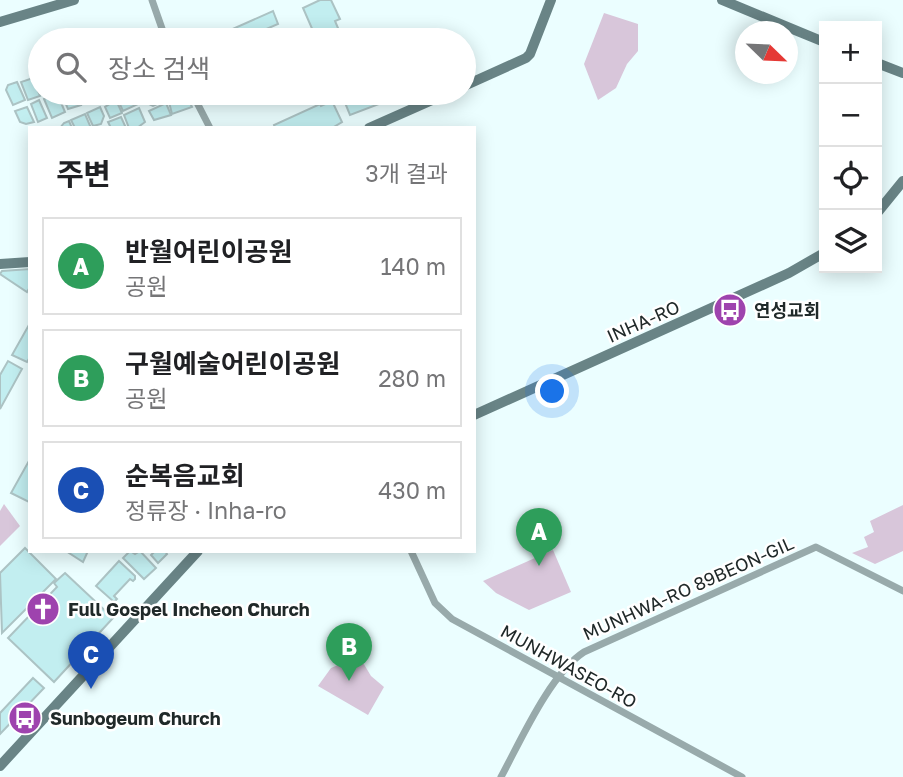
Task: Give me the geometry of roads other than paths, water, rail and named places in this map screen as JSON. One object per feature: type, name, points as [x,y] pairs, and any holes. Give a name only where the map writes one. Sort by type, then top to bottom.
[{"type":"main road","points":[[0,22],[74,0]]},
{"type":"main road","points":[[476,80],[530,54],[551,0]]},
{"type":"main road","points":[[722,0],[819,40]]},
{"type":"main road","points":[[882,65],[903,73]]},
{"type":"main road","points":[[374,126],[421,105]]},
{"type":"main road","points":[[879,210],[903,181]]},
{"type":"main road","name":"INHA-RO","points":[[476,414],[789,272],[819,256]]},
{"type":"main road","points":[[0,264],[28,262]]},
{"type":"main road","points":[[0,766],[196,553]]},
{"type":"street","points":[[152,0],[162,28]]},
{"type":"street","points":[[198,105],[209,126]]},
{"type":"street","name":"MUNHWA-RO 89BEON-GIL","points":[[501,777],[557,677],[573,659],[584,652],[816,547],[903,591]]},
{"type":"street","name":"MUNHWASEO-RO","points":[[412,553],[441,610],[466,628],[743,777]]},
{"type":"place","name":"연성교회","points":[[730,310]]},
{"type":"place","name":"반월어린이공원","points":[[539,566]]},
{"type":"place","name":"Full Gospel Incheon Church","points":[[43,609]]},
{"type":"place","name":"구월예술어린이공원","points":[[349,681]]},
{"type":"place","name":"순복음교회","points":[[91,689]]},
{"type":"place","name":"Sunbogeum Church","points":[[25,718]]}]
